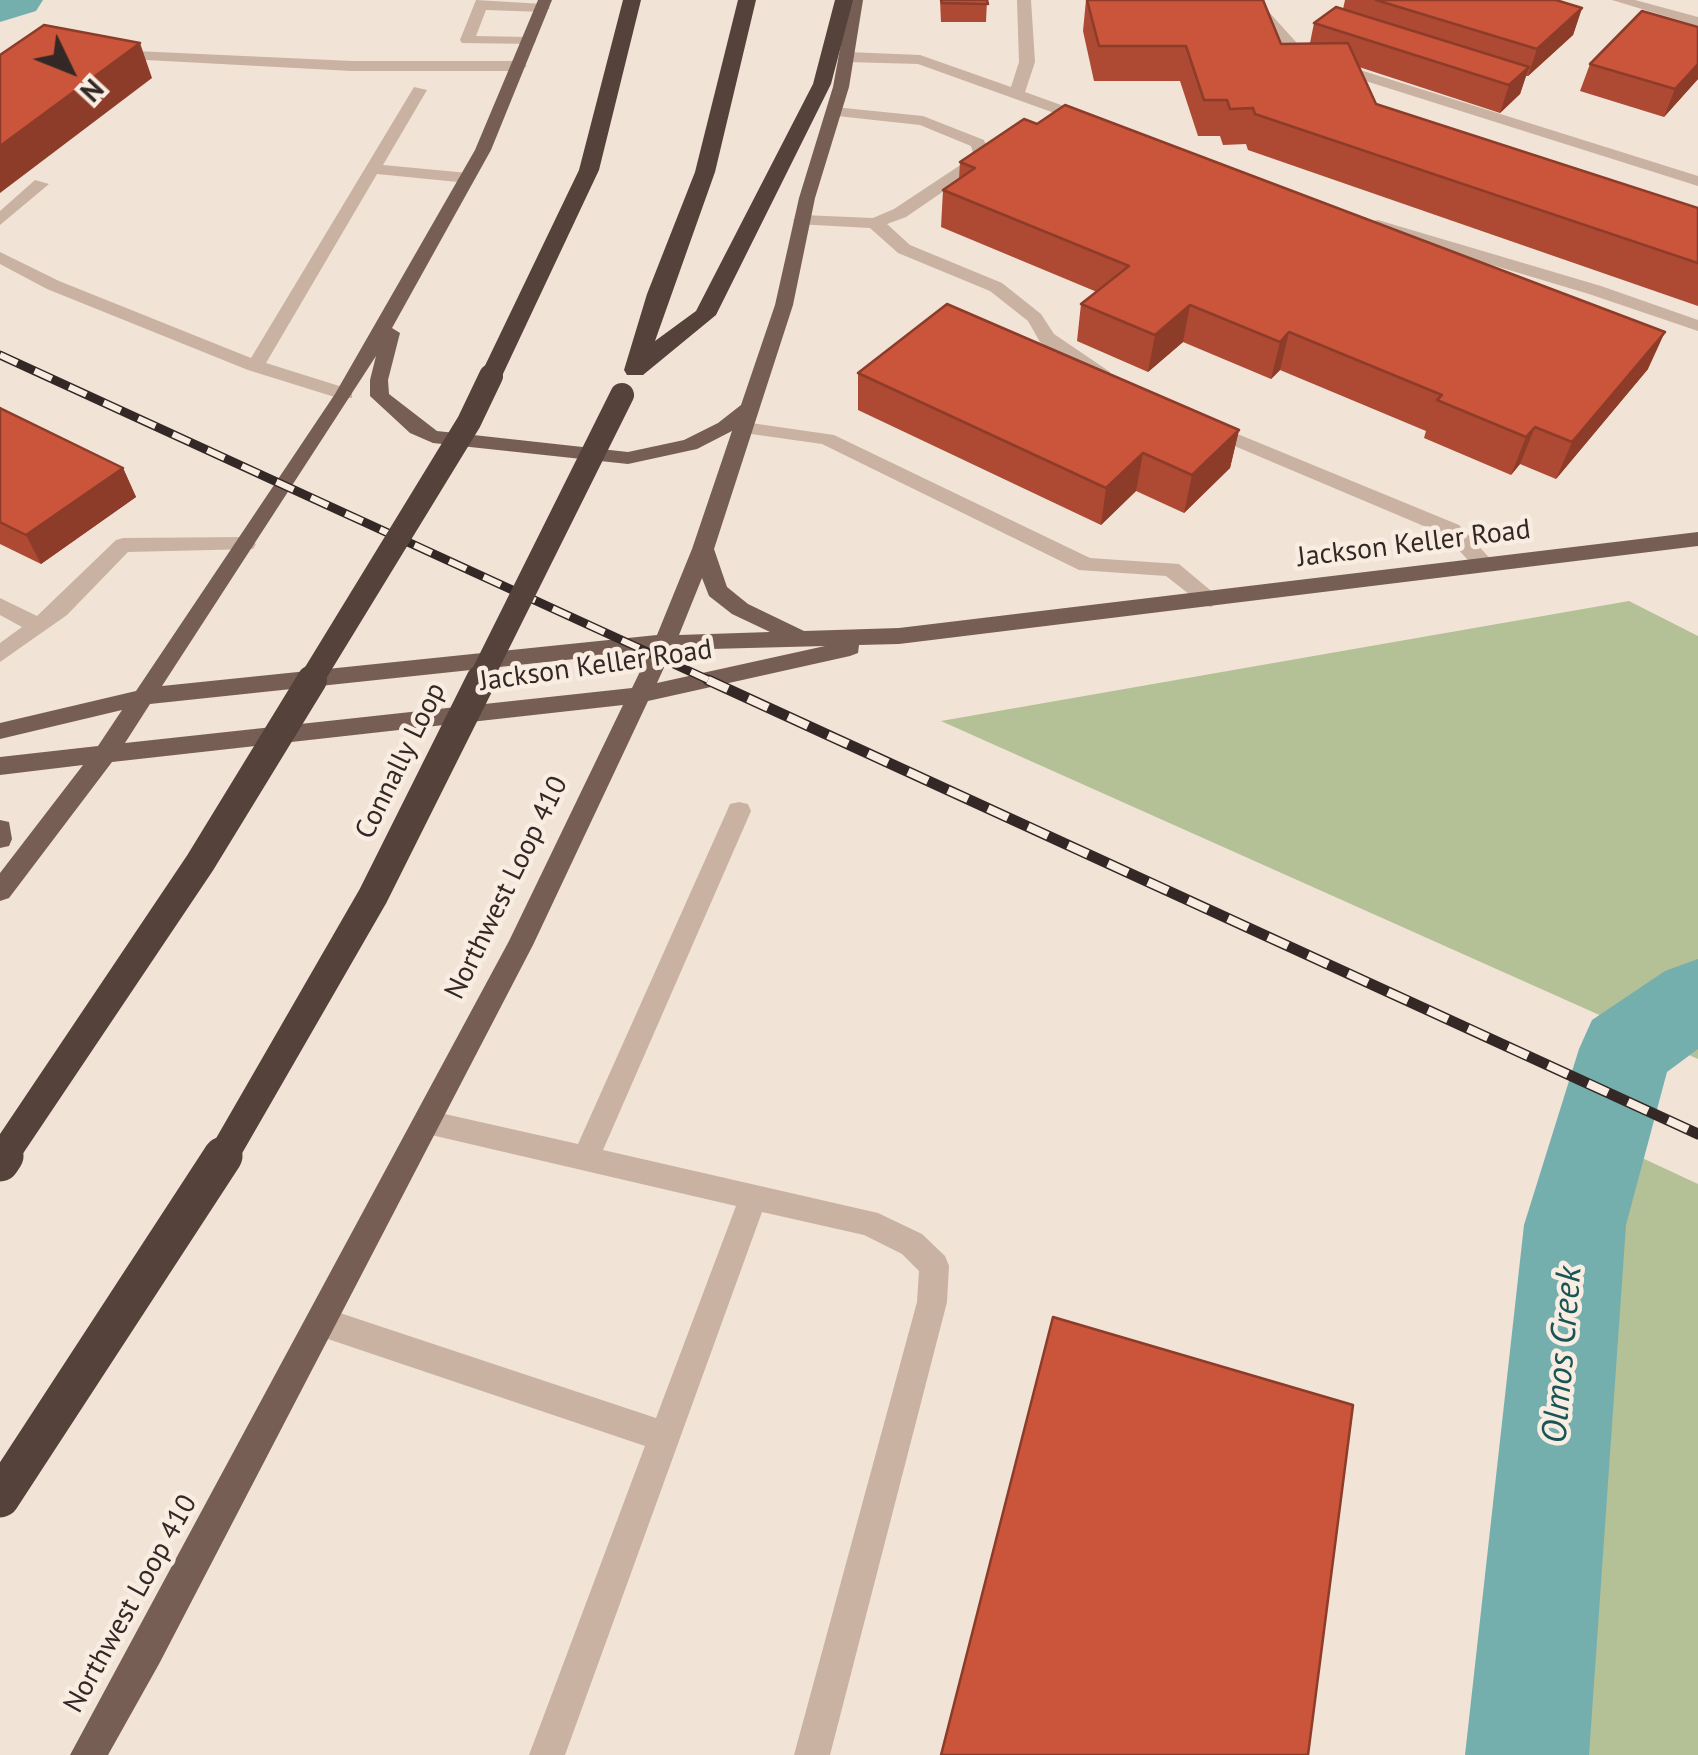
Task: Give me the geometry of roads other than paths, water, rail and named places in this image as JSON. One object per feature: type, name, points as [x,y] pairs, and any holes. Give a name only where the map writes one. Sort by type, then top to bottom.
[{"type":"highway","points":[[0,1162],[200,863],[469,422],[589,170],[632,0]]},
{"type":"highway","name":"Connally Loop","points":[[0,1498],[206,1186],[373,896],[639,362],[658,294],[705,172],[747,0]]},
{"type":"highway","points":[[639,362],[706,315],[822,84],[844,0]]},
{"type":"main road","name":"Northwest Loop 410","points":[[88,1755],[520,945],[664,642],[704,549],[784,305],[802,220],[847,57],[856,0]]},
{"type":"main road","points":[[0,891],[104,756],[346,394],[468,178],[544,4]]},
{"type":"main road","points":[[400,300],[379,380],[380,396],[417,429],[434,436],[628,458],[690,445],[725,427],[752,406]]},
{"type":"main road","name":"Jackson Keller Road","points":[[0,731],[143,697],[232,684],[664,642],[899,636],[1698,539]]},
{"type":"main road","points":[[704,549],[717,591],[740,609],[804,639]]},
{"type":"main road","name":"Jackson Keller Road","points":[[0,766],[640,695],[899,636]]},
{"type":"main road","points":[[0,828],[0,839]]},
{"type":"street","points":[[1018,94],[1027,62],[1024,0]]},
{"type":"street","points":[[1245,0],[1252,2],[1301,56],[1698,180]]},
{"type":"street","points":[[1619,0],[1698,22]]},
{"type":"street","points":[[530,41],[467,40],[482,2],[544,4]]},
{"type":"street","points":[[94,55],[352,66],[519,66]]},
{"type":"street","points":[[847,57],[920,60],[1107,127]]},
{"type":"street","points":[[255,366],[419,90]]},
{"type":"street","points":[[802,220],[874,222],[900,213],[983,157],[978,143],[923,121],[834,112]]},
{"type":"street","points":[[372,169],[468,178]]},
{"type":"street","points":[[0,220],[41,184]]},
{"type":"street","points":[[1359,220],[1595,290],[1698,326]]},
{"type":"street","points":[[874,222],[904,249],[996,287],[1035,318],[1047,338],[1086,368],[1116,383]]},
{"type":"street","points":[[0,258],[53,285],[255,366],[346,394]]},
{"type":"street","points":[[1195,422],[1452,530],[1486,566]]},
{"type":"street","points":[[744,428],[827,439],[1086,565],[1170,568],[1211,600]]},
{"type":"street","points":[[0,654],[38,626],[123,544],[246,544]]},
{"type":"street","points":[[0,605],[38,626]]},
{"type":"street","points":[[585,1159],[739,811]]},
{"type":"street","points":[[427,1122],[868,1223],[912,1244],[934,1266],[932,1302],[812,1755]]},
{"type":"street","points":[[547,1755],[753,1198]]},
{"type":"street","points":[[322,1322],[665,1437]]},
{"type":"waterway","points":[[0,7],[18,0]]},
{"type":"waterway","name":"Olmos Creek","points":[[1527,1755],[1575,1225],[1626,1049],[1698,998]]},
{"type":"railway","points":[[0,355],[713,682]]},
{"type":"railway","points":[[708,680],[1698,1134]]}]
